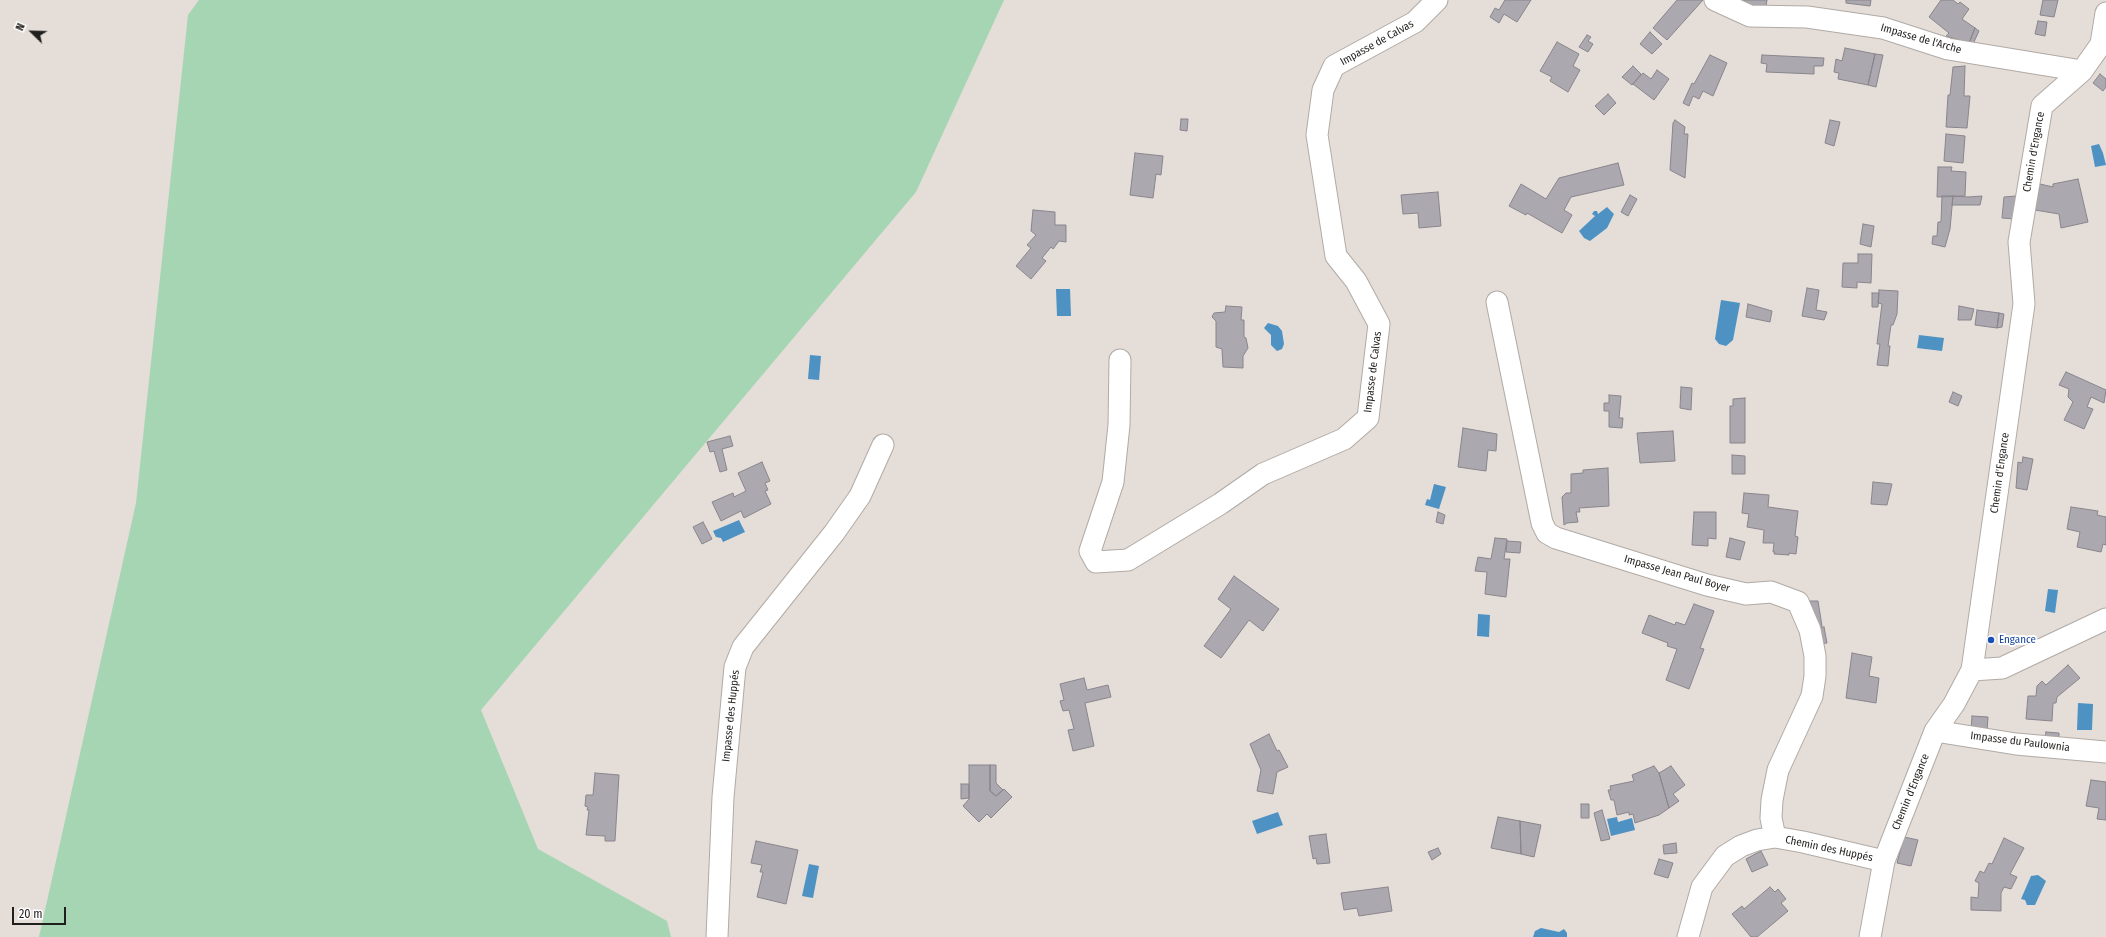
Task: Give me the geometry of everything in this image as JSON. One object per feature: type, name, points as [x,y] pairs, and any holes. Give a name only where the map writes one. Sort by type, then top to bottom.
[{"type":"street","name":"Impasse de Calvas","points":[[1120,360],[1119,425],[1113,482],[1090,552],[1096,562],[1128,560],[1220,504],[1263,474],[1344,439],[1368,418],[1379,324],[1356,281],[1336,256],[1317,135],[1324,90],[1334,66],[1415,22],[1437,0]]},
{"type":"street","name":"Impasse de l'Arche","points":[[1715,0],[1750,16],[1807,17],[1883,28],[1948,49],[2082,71]]},
{"type":"street","name":"Chemin d'Engance","points":[[1870,937],[1884,861],[1935,731],[1954,704],[1972,670],[2024,304],[2019,242],[2042,106],[2082,71],[2101,44],[2106,13]]},
{"type":"street","name":"Impasse Jean Paul Boyer","points":[[1497,302],[1542,523],[1546,533],[1707,586],[1746,594],[1771,592],[1798,602],[1810,630],[1815,656],[1815,676],[1812,696],[1778,770],[1771,818],[1775,838]]},
{"type":"street","name":"Impasse des Huppés","points":[[717,937],[723,797],[735,667],[743,647],[834,533],[860,496],[883,445]]},
{"type":"street","points":[[1972,670],[2002,668],[2106,620]]},
{"type":"street","name":"Impasse du Paulownia","points":[[1935,731],[2016,744],[2106,752]]},
{"type":"street","name":"Chemin des Huppés","points":[[1688,937],[1702,887],[1725,856],[1741,846],[1756,840],[1775,838],[1803,842],[1884,861]]},
{"type":"green space","points":[[199,0],[1004,0],[916,192],[481,710],[538,849],[667,921],[671,937],[39,937],[136,503],[188,15]]},
{"type":"water","points":[[2099,144],[2106,165],[2095,167],[2091,146]]},
{"type":"water","points":[[1607,207],[1614,214],[1607,228],[1590,241],[1584,238],[1579,231],[1595,216],[1592,214],[1594,211],[1597,211],[1598,214]]},
{"type":"water","points":[[1056,289],[1070,289],[1071,316],[1057,316]]},
{"type":"water","points":[[1721,300],[1740,303],[1733,340],[1726,346],[1719,344],[1715,339]]},
{"type":"water","points":[[1268,323],[1278,326],[1282,331],[1284,344],[1282,349],[1277,351],[1271,345],[1271,335],[1264,328]]},
{"type":"water","points":[[1919,335],[1944,338],[1942,351],[1917,348]]},
{"type":"water","points":[[810,355],[821,356],[819,380],[808,379]]},
{"type":"water","points":[[1434,484],[1446,487],[1439,509],[1425,505],[1427,499],[1430,500]]},
{"type":"water","points":[[739,520],[745,532],[723,542],[721,538],[716,537],[713,531]]},
{"type":"water","points":[[2048,589],[2058,590],[2055,613],[2045,611]]},
{"type":"water","points":[[1478,614],[1490,615],[1489,637],[1477,636]]},
{"type":"water","points":[[2078,703],[2093,704],[2092,730],[2077,730]]},
{"type":"water","points":[[1278,812],[1283,825],[1257,834],[1252,821]]},
{"type":"water","points":[[1617,817],[1618,822],[1632,818],[1635,830],[1611,836],[1607,819]]},
{"type":"water","points":[[809,864],[819,866],[813,898],[802,896]]},
{"type":"water","points":[[2038,875],[2046,881],[2035,905],[2027,905],[2025,900],[2021,899],[2031,876]]},
{"type":"water","points":[[1541,928],[1559,932],[1564,929],[1567,933],[1567,937],[1533,937],[1535,931]]},
{"type":"building","points":[[1505,0],[1531,0],[1517,22],[1504,14],[1499,23],[1490,17],[1495,8],[1499,10]]},
{"type":"building","points":[[1677,0],[1703,0],[1667,40],[1653,28]]},
{"type":"building","points":[[1740,0],[1767,0],[1765,12]]},
{"type":"building","points":[[1846,0],[1871,0],[1870,6],[1846,3]]},
{"type":"building","points":[[1941,0],[1953,0],[1958,4],[1960,2],[1969,9],[1962,19],[1975,28],[1969,43],[1946,36],[1949,33],[1929,17]]},
{"type":"building","points":[[2043,0],[2058,0],[2054,17],[2040,15]]},
{"type":"building","points":[[2038,21],[2047,22],[2045,36],[2035,34]]},
{"type":"building","points":[[1975,28],[1979,31],[1973,44],[1969,43]]},
{"type":"building","points":[[1650,32],[1662,44],[1652,54],[1640,44]]},
{"type":"building","points":[[1587,35],[1591,37],[1588,41],[1593,44],[1588,52],[1579,47]]},
{"type":"building","points":[[1557,42],[1579,54],[1573,66],[1580,70],[1568,92],[1550,81],[1552,77],[1540,71]]},
{"type":"building","points":[[1845,48],[1875,54],[1868,85],[1838,79],[1839,73],[1834,72],[1836,59],[1842,61]]},
{"type":"building","points":[[1875,54],[1883,55],[1876,87],[1868,85]]},
{"type":"building","points":[[1710,55],[1727,63],[1713,96],[1703,91],[1699,99],[1693,96],[1689,106],[1683,103],[1692,83],[1694,84]]},
{"type":"building","points":[[1762,55],[1824,58],[1823,66],[1814,66],[1814,74],[1766,72],[1767,64],[1761,63]]},
{"type":"building","points":[[1633,66],[1641,74],[1632,85],[1622,77]]},
{"type":"building","points":[[1965,66],[1964,96],[1970,96],[1967,128],[1946,127],[1948,95],[1950,95],[1953,67]]},
{"type":"building","points":[[1657,70],[1669,79],[1654,100],[1633,84],[1643,73],[1651,79]]},
{"type":"building","points":[[2100,74],[2106,79],[2106,87],[2103,91],[2093,83]]},
{"type":"building","points":[[1608,94],[1616,103],[1604,115],[1595,106]]},
{"type":"building","points":[[1181,119],[1188,119],[1187,131],[1180,130]]},
{"type":"building","points":[[1675,120],[1685,127],[1684,134],[1688,134],[1685,178],[1670,170],[1673,123]]},
{"type":"building","points":[[1830,120],[1840,122],[1834,146],[1825,143]]},
{"type":"building","points":[[1946,134],[1965,136],[1963,163],[1944,161]]},
{"type":"building","points":[[1135,153],[1163,156],[1161,175],[1156,174],[1153,198],[1130,195]]},
{"type":"building","points":[[1618,163],[1624,185],[1571,197],[1564,210],[1572,215],[1562,233],[1527,213],[1526,215],[1509,206],[1521,184],[1546,199],[1559,178]]},
{"type":"building","points":[[1938,167],[1952,167],[1951,171],[1966,172],[1965,196],[1937,197]]},
{"type":"building","points":[[2078,179],[2088,222],[2061,228],[2059,214],[2035,210],[2040,184],[2053,187],[2053,184]]},
{"type":"building","points":[[1438,192],[1441,226],[1419,228],[1418,213],[1403,214],[1401,195]]},
{"type":"building","points":[[1630,195],[1637,199],[1628,216],[1621,212]]},
{"type":"building","points":[[1942,196],[1953,196],[1950,229],[1945,247],[1932,244],[1933,236],[1937,236],[1938,222],[1941,222]]},
{"type":"building","points":[[1953,196],[1982,196],[1980,205],[1952,205]]},
{"type":"building","points":[[2016,196],[2015,219],[2002,218],[2004,197]]},
{"type":"building","points":[[1033,210],[1055,212],[1055,225],[1066,225],[1066,242],[1059,241],[1053,249],[1051,247],[1042,258],[1046,261],[1031,279],[1016,266],[1031,248],[1027,245],[1036,235],[1031,231]]},
{"type":"building","points":[[1863,224],[1874,226],[1871,247],[1860,244]]},
{"type":"building","points":[[1858,254],[1872,254],[1871,283],[1857,282],[1857,288],[1842,287],[1843,263],[1858,263]]},
{"type":"building","points":[[1807,288],[1819,290],[1816,310],[1827,312],[1824,320],[1802,316]]},
{"type":"building","points":[[1879,290],[1898,291],[1897,314],[1893,325],[1891,325],[1888,346],[1890,346],[1888,366],[1877,365],[1880,344],[1877,344],[1882,304],[1878,303]]},
{"type":"building","points":[[1872,293],[1879,293],[1878,307],[1872,307]]},
{"type":"building","points":[[1748,304],[1772,311],[1770,322],[1746,317]]},
{"type":"building","points":[[1226,306],[1242,307],[1241,320],[1244,320],[1244,337],[1246,338],[1248,348],[1243,356],[1243,368],[1223,367],[1222,349],[1216,347],[1216,321],[1212,317],[1214,313],[1225,312]]},
{"type":"building","points":[[1959,306],[1974,309],[1971,320],[1958,320]]},
{"type":"building","points":[[1977,310],[1999,313],[1997,328],[1975,325]]},
{"type":"building","points":[[1999,313],[2004,314],[2002,327],[1997,328]]},
{"type":"building","points":[[2066,372],[2106,390],[2104,403],[2091,397],[2087,407],[2093,409],[2084,429],[2064,420],[2073,402],[2068,397],[2069,389],[2059,385]]},
{"type":"building","points":[[1681,387],[1692,388],[1691,410],[1680,408]]},
{"type":"building","points":[[1953,392],[1962,396],[1958,406],[1949,402]]},
{"type":"building","points":[[1609,395],[1621,396],[1619,418],[1623,418],[1622,428],[1609,427],[1609,411],[1604,411],[1604,403],[1609,403]]},
{"type":"building","points":[[1745,398],[1745,443],[1730,443],[1730,406],[1733,406],[1733,399]]},
{"type":"building","points":[[1463,428],[1497,434],[1496,451],[1488,450],[1486,471],[1458,467]]},
{"type":"building","points":[[1673,431],[1675,461],[1640,463],[1637,433]]},
{"type":"building","points":[[730,436],[733,446],[722,449],[727,470],[720,472],[714,451],[710,452],[707,442]]},
{"type":"building","points":[[1732,455],[1745,456],[1745,474],[1732,474]]},
{"type":"building","points":[[2023,457],[2033,459],[2027,490],[2016,488],[2018,462],[2022,463]]},
{"type":"building","points":[[762,462],[770,481],[765,483],[768,490],[765,491],[771,504],[744,518],[741,511],[721,521],[712,502],[733,493],[734,497],[746,491],[738,473]]},
{"type":"building","points":[[1608,468],[1609,506],[1579,508],[1580,512],[1576,512],[1578,522],[1567,523],[1564,525],[1562,497],[1566,493],[1571,493],[1571,474],[1583,473],[1583,470]]},
{"type":"building","points":[[1873,482],[1892,484],[1887,505],[1871,504]]},
{"type":"building","points":[[1744,493],[1769,495],[1768,507],[1798,511],[1795,536],[1798,537],[1796,554],[1774,554],[1774,543],[1763,543],[1764,530],[1747,527],[1749,514],[1742,513]]},
{"type":"building","points":[[2071,507],[2098,511],[2097,515],[2106,517],[2106,545],[2103,544],[2101,552],[2077,547],[2080,532],[2067,529]]},
{"type":"building","points":[[1438,512],[1445,515],[1443,524],[1436,522]]},
{"type":"building","points":[[1694,512],[1716,512],[1716,539],[1708,538],[1708,546],[1692,545]]},
{"type":"building","points":[[703,522],[712,539],[702,544],[693,527]]},
{"type":"building","points":[[1495,538],[1507,539],[1504,559],[1510,559],[1506,597],[1485,594],[1487,572],[1475,571],[1478,557],[1491,559]]},
{"type":"building","points":[[1730,538],[1745,542],[1740,560],[1726,557]]},
{"type":"building","points":[[1507,541],[1521,542],[1520,553],[1506,552]]},
{"type":"building","points":[[1234,576],[1279,609],[1263,631],[1249,620],[1221,658],[1204,646],[1231,609],[1218,599]]},
{"type":"building","points":[[1809,601],[1818,601],[1822,626],[1813,628]]},
{"type":"building","points":[[1694,604],[1714,611],[1700,648],[1704,649],[1689,689],[1666,680],[1677,649],[1667,646],[1668,643],[1642,633],[1649,615],[1675,625],[1676,622],[1685,625]]},
{"type":"building","points":[[1824,627],[1827,643],[1817,644],[1813,628]]},
{"type":"building","points":[[1852,653],[1872,657],[1869,676],[1879,678],[1876,703],[1846,698]]},
{"type":"building","points":[[2068,665],[2080,678],[2057,697],[2056,703],[2053,703],[2052,721],[2026,719],[2028,696],[2036,696],[2037,686],[2042,681],[2046,685]]},
{"type":"building","points":[[1084,678],[1087,690],[1108,685],[1111,697],[1085,703],[1094,746],[1073,751],[1068,730],[1074,729],[1069,710],[1063,711],[1060,701],[1064,700],[1060,684]]},
{"type":"building","points":[[1972,716],[1988,717],[1987,732],[1971,730]]},
{"type":"building","points":[[2046,732],[2059,733],[2059,740],[2045,738]]},
{"type":"building","points":[[1269,734],[1277,751],[1279,750],[1288,767],[1277,772],[1273,794],[1257,791],[1261,770],[1250,744]]},
{"type":"building","points":[[969,765],[990,765],[990,791],[996,796],[1004,789],[1012,797],[991,818],[987,814],[979,822],[963,806],[969,799]]},
{"type":"building","points":[[990,765],[996,765],[996,783],[1003,790],[996,796],[990,791]]},
{"type":"building","points":[[1654,766],[1659,773],[1669,808],[1659,815],[1635,823],[1633,814],[1629,815],[1629,812],[1617,815],[1614,800],[1611,800],[1608,790],[1611,790],[1610,786],[1634,781],[1632,775]]},
{"type":"building","points":[[1671,766],[1685,785],[1673,794],[1679,801],[1669,808],[1659,773]]},
{"type":"building","points":[[595,773],[619,775],[615,841],[605,841],[605,836],[586,835],[589,810],[587,810],[588,807],[585,806],[586,795],[593,795]]},
{"type":"building","points":[[2091,780],[2106,782],[2106,820],[2097,819],[2099,808],[2086,806]]},
{"type":"building","points":[[961,784],[969,784],[969,798],[961,799]]},
{"type":"building","points":[[1581,804],[1589,804],[1589,818],[1581,818]]},
{"type":"building","points":[[1602,810],[1610,839],[1601,841],[1594,813]]},
{"type":"building","points":[[1498,817],[1520,821],[1521,854],[1491,848]]},
{"type":"building","points":[[1520,821],[1541,825],[1534,857],[1521,854]]},
{"type":"building","points":[[1326,834],[1330,863],[1317,864],[1316,858],[1313,859],[1309,836]]},
{"type":"building","points":[[1904,837],[1918,840],[1911,866],[1897,863]]},
{"type":"building","points":[[2004,838],[2024,848],[2010,874],[2017,877],[2011,889],[2004,887],[2001,893],[2001,911],[1971,910],[1971,897],[1978,898],[1979,883],[1975,881],[1980,871],[1984,873],[1989,863],[1992,864]]},
{"type":"building","points":[[756,841],[798,850],[786,904],[757,897],[763,872],[760,872],[762,865],[751,863]]},
{"type":"building","points":[[1676,843],[1677,853],[1664,854],[1663,845]]},
{"type":"building","points":[[1438,848],[1441,854],[1432,860],[1428,852]]},
{"type":"building","points":[[1761,851],[1768,865],[1752,872],[1746,859]]},
{"type":"building","points":[[1659,859],[1673,863],[1668,878],[1654,874]]},
{"type":"building","points":[[1388,887],[1392,911],[1359,916],[1357,908],[1344,910],[1341,893]]},
{"type":"building","points":[[1770,887],[1775,892],[1778,889],[1786,899],[1781,903],[1788,911],[1757,937],[1751,937],[1732,914],[1742,906],[1744,909]]},
{"type":"place","name":"Engance","points":[[1991,640]]}]
